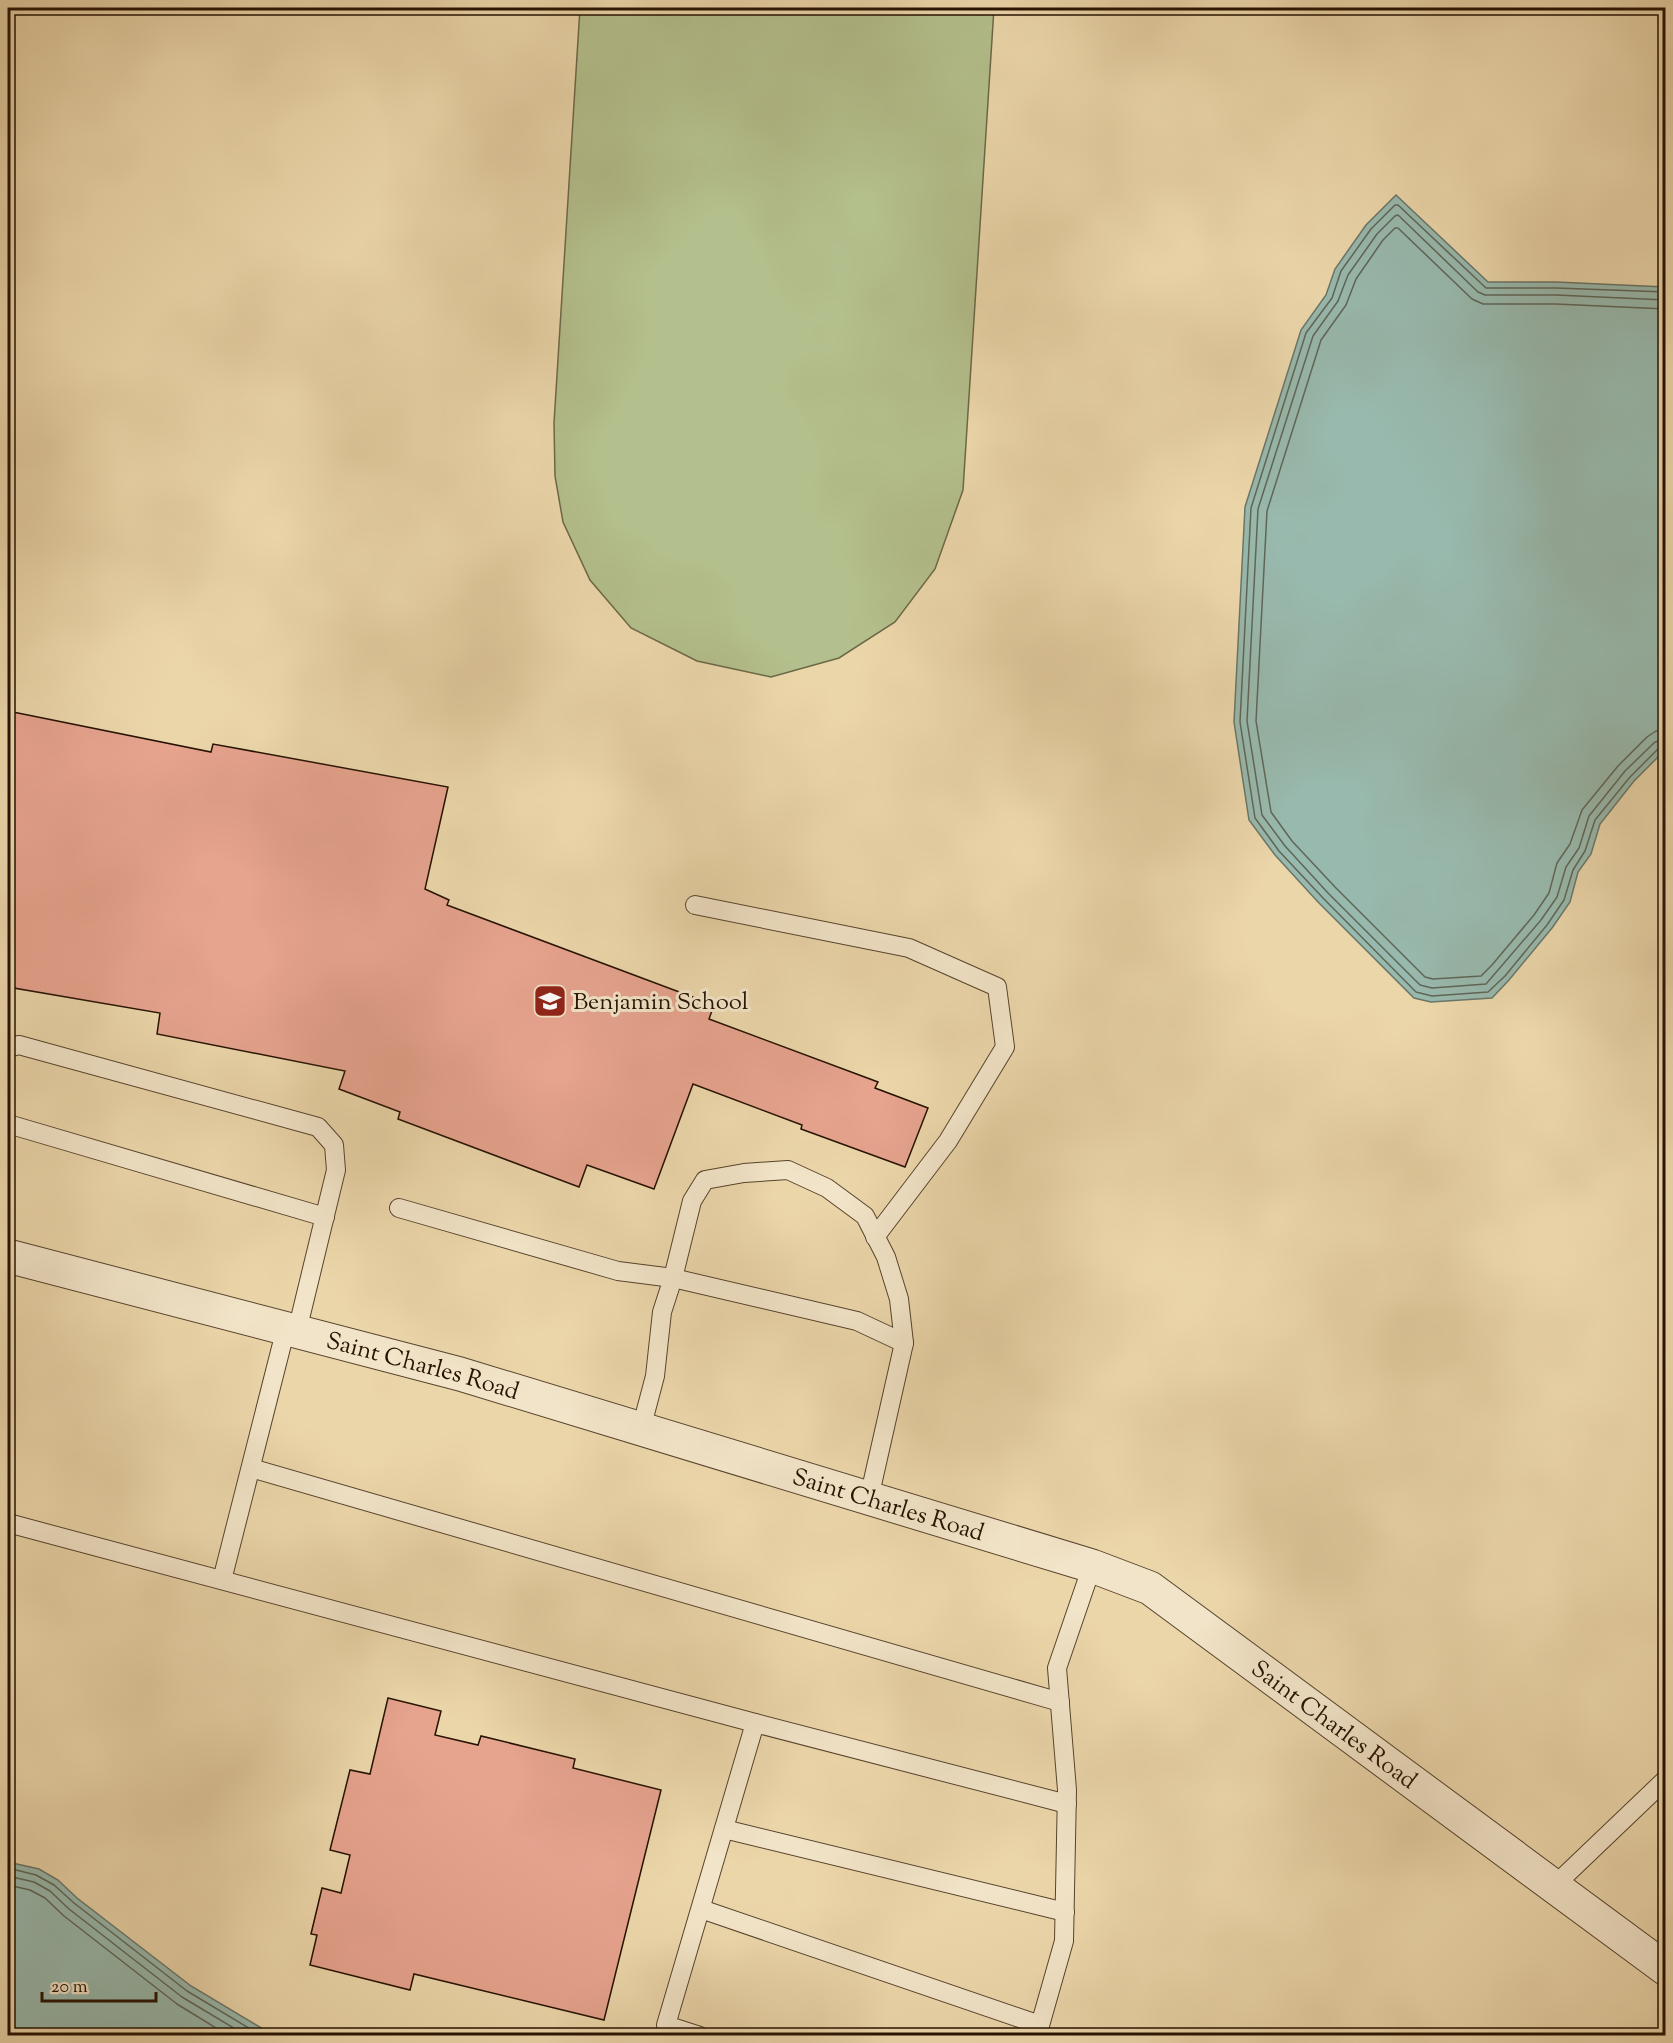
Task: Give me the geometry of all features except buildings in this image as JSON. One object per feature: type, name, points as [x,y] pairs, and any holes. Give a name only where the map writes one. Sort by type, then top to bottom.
[{"type":"street","name":"Saint Charles Road","points":[[8,1256],[460,1374],[1092,1566],[1150,1588],[1665,1969]]},
{"type":"lane","points":[[695,905],[909,948],[996,987],[1005,1047],[948,1141],[875,1237]]},
{"type":"lane","points":[[8,1048],[19,1045],[318,1127],[334,1145],[336,1170],[325,1217],[251,1468],[222,1580]]},
{"type":"lane","points":[[8,1124],[325,1217]]},
{"type":"lane","points":[[641,1429],[655,1376],[662,1312],[692,1201],[705,1180],[744,1173],[788,1170],[826,1188],[865,1216],[886,1257],[899,1299],[904,1343],[869,1498]]},
{"type":"lane","points":[[399,1208],[618,1271],[673,1278],[857,1321],[904,1343]]},
{"type":"lane","points":[[251,1468],[1060,1702]]},
{"type":"lane","points":[[8,1523],[755,1723],[1067,1803]]},
{"type":"lane","points":[[700,1909],[1038,2030],[1065,1941],[1067,1803],[1057,1668],[1092,1566]]},
{"type":"lane","points":[[700,2036],[666,2025],[755,1723]]},
{"type":"lane","points":[[1554,1886],[1665,1779]]},
{"type":"lane","points":[[724,1829],[1065,1912]]},
{"type":"green space","points":[[580,8],[994,8],[963,490],[935,569],[895,622],[839,658],[771,677],[697,661],[631,628],[590,580],[563,522],[555,476],[554,423]]},
{"type":"water","points":[[1396,195],[1488,282],[1556,282],[1665,287],[1665,750],[1634,781],[1600,824],[1591,854],[1578,872],[1570,902],[1552,928],[1492,998],[1431,1002],[1414,998],[1318,902],[1275,855],[1249,820],[1234,722],[1245,507],[1301,330],[1326,295],[1335,269],[1366,225]]},
{"type":"water","points":[[8,1862],[39,1869],[58,1880],[77,1898],[191,1986],[273,2035],[8,2035]]},
{"type":"place","name":"Benjamin School","points":[[550,1001]]}]
